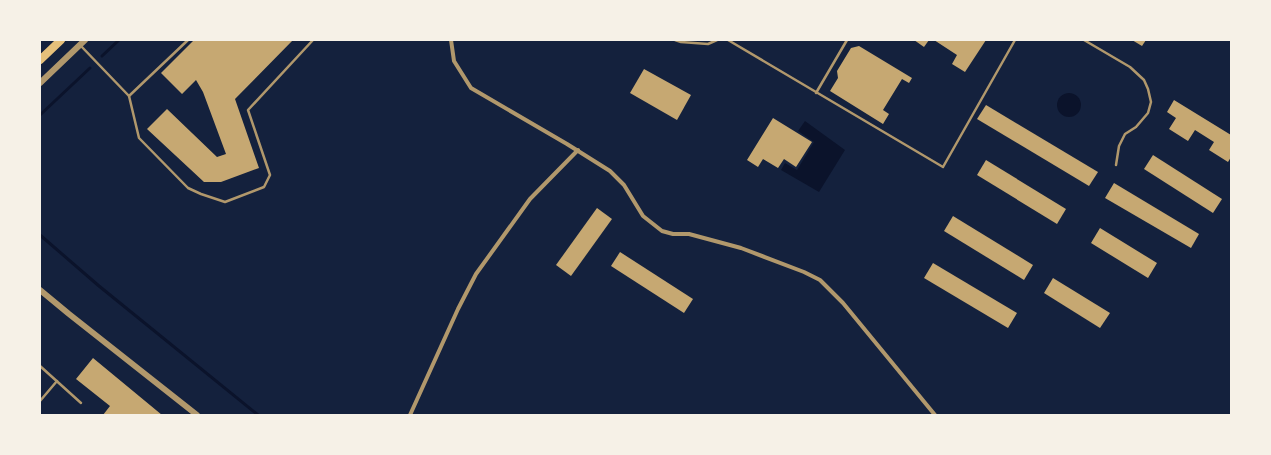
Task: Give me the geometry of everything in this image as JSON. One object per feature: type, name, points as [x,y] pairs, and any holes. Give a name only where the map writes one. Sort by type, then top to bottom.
[{"type":"main road","points":[[40,60],[61,40]]},
{"type":"street","points":[[40,83],[85,40]]},
{"type":"street","points":[[451,40],[454,61],[471,88],[578,150],[610,171],[624,185],[644,216],[662,231],[673,234],[689,234],[741,248],[804,272],[820,280],[843,303],[934,415]]},
{"type":"street","points":[[410,415],[458,309],[476,274],[530,199],[578,150]]},
{"type":"street","points":[[40,290],[197,415]]},
{"type":"lane","points":[[129,96],[188,40]]},
{"type":"lane","points":[[80,45],[129,96],[139,138],[188,188],[225,202],[264,187],[270,175],[248,110],[313,40]]},
{"type":"lane","points":[[675,40],[681,42],[708,44],[717,40]]},
{"type":"lane","points":[[702,40],[708,44]]},
{"type":"lane","points":[[728,40],[943,167],[1015,40]]},
{"type":"lane","points":[[816,93],[847,40]]},
{"type":"lane","points":[[1084,40],[1130,67],[1144,80],[1148,89],[1151,102],[1148,113],[1136,127],[1125,134],[1119,146],[1116,166]]},
{"type":"lane","points":[[40,366],[81,403]]},
{"type":"lane","points":[[40,401],[57,381]]},
{"type":"water","points":[[1069,93],[1078,96],[1081,105],[1078,114],[1069,117],[1060,114],[1057,105],[1060,96]]},
{"type":"water","points":[[805,121],[845,150],[819,192],[781,170],[785,163],[797,170],[814,142],[798,131]]},
{"type":"building","points":[[194,40],[293,40],[235,99],[259,168],[221,182],[204,182],[147,129],[167,109],[217,157],[226,154],[203,92],[196,80],[182,94],[161,73]]},
{"type":"building","points":[[914,40],[929,40],[924,47]]},
{"type":"building","points":[[934,40],[986,40],[965,72],[952,64],[957,55]]},
{"type":"building","points":[[1132,40],[1146,40],[1142,46]]},
{"type":"building","points":[[859,46],[912,78],[909,83],[902,79],[883,110],[889,114],[883,124],[830,91],[838,78],[837,71],[851,48]]},
{"type":"building","points":[[644,69],[691,95],[677,120],[630,93]]},
{"type":"building","points":[[1174,100],[1231,135],[1231,157],[1228,162],[1209,150],[1214,142],[1195,130],[1188,141],[1169,129],[1176,118],[1167,112]]},
{"type":"building","points":[[986,105],[1098,172],[1089,186],[977,119]]},
{"type":"building","points":[[773,118],[812,142],[796,167],[784,159],[778,168],[763,159],[758,167],[747,160]]},
{"type":"building","points":[[1153,155],[1222,199],[1213,213],[1144,169]]},
{"type":"building","points":[[986,160],[1066,209],[1057,224],[977,175]]},
{"type":"building","points":[[1114,183],[1199,234],[1191,248],[1105,198]]},
{"type":"building","points":[[597,208],[612,219],[571,276],[556,265]]},
{"type":"building","points":[[953,216],[1033,265],[1024,280],[944,231]]},
{"type":"building","points":[[1100,228],[1157,263],[1148,278],[1091,243]]},
{"type":"building","points":[[620,252],[693,299],[684,313],[611,266]]},
{"type":"building","points":[[933,263],[1017,313],[1008,328],[924,278]]},
{"type":"building","points":[[1053,278],[1110,313],[1100,328],[1044,293]]},
{"type":"building","points":[[93,358],[162,415],[103,415],[110,406],[76,379]]},
{"type":"waterway","points":[[102,56],[119,40]]},
{"type":"waterway","points":[[40,115],[90,68]]},
{"type":"waterway","points":[[40,235],[99,286],[258,415]]}]
